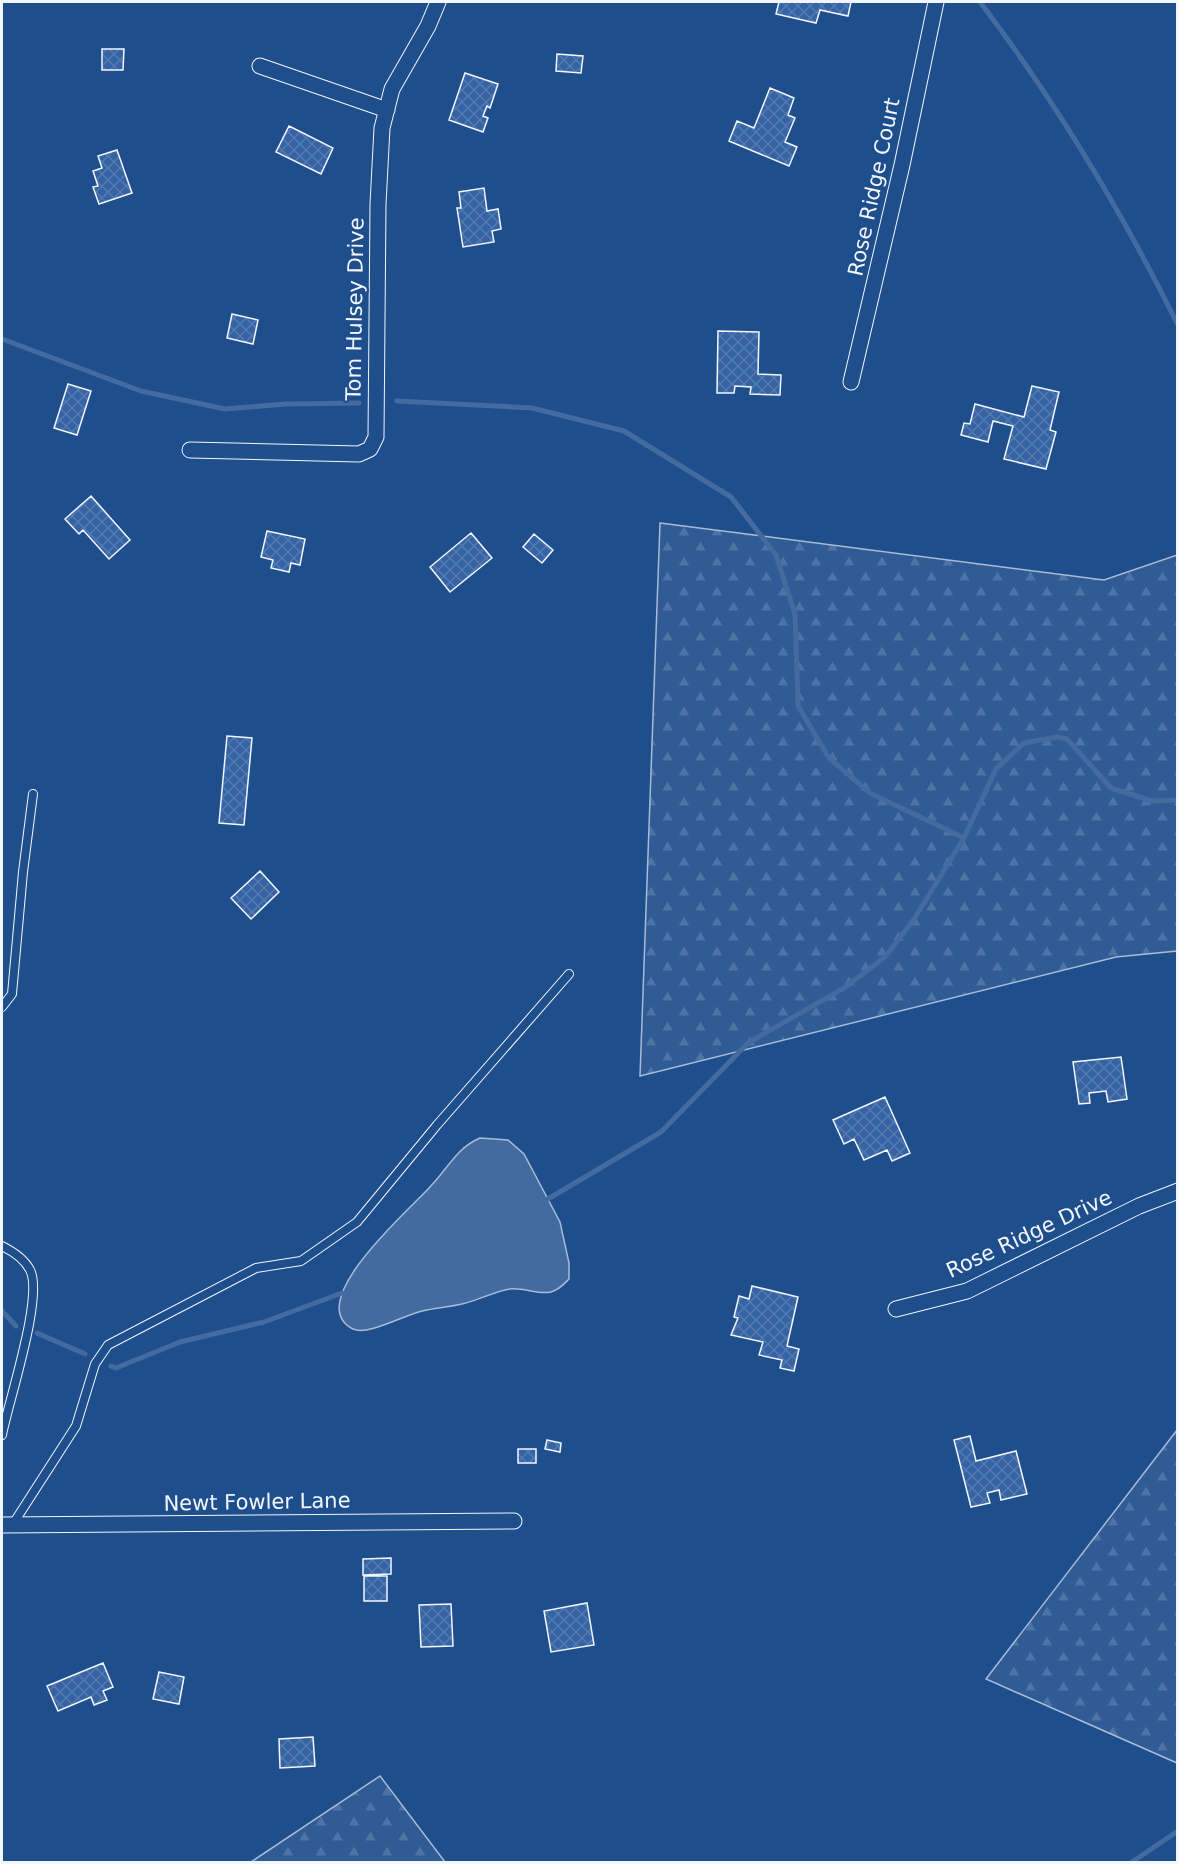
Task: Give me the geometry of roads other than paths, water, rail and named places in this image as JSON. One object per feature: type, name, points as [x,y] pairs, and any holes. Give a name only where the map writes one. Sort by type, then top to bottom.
[{"type":"street","name":"Tom Hulsey Drive","points":[[190,450],[359,454],[370,450],[375,437],[378,204],[382,128],[392,89],[428,26],[438,2]]},
{"type":"street","name":"Rose Ridge Court","points":[[851,382],[902,165],[936,2]]},
{"type":"street","points":[[260,66],[387,110]]},
{"type":"street","name":"Rose Ridge Drive","points":[[897,1309],[967,1290],[1139,1206],[1178,1191]]},
{"type":"street","name":"Newt Fowler Lane","points":[[7,1525],[514,1521]]},
{"type":"lane","points":[[2,1007],[12,994],[23,872],[33,794]]},
{"type":"lane","points":[[7,1525],[76,1426],[95,1364],[108,1345],[256,1268],[301,1261],[357,1222],[436,1125],[569,974]]},
{"type":"lane","points":[[2,1246],[31,1271],[33,1284],[26,1333],[2,1435]]},
{"type":"waterway","points":[[980,2],[1061,118],[1111,200],[1178,325]]},
{"type":"waterway","points":[[2,339],[141,391],[225,409],[286,404],[359,403]]},
{"type":"waterway","points":[[397,401],[532,408],[624,431],[731,497],[776,555],[795,614],[798,706],[829,758],[870,793],[964,838]]},
{"type":"waterway","points":[[548,1199],[661,1132],[748,1043],[844,988],[885,957],[914,919],[964,838],[996,769],[1024,743],[1057,737],[1067,739],[1111,788],[1152,801],[1178,800]]},
{"type":"waterway","points":[[111,1366],[116,1368],[180,1342],[264,1322],[342,1293]]},
{"type":"waterway","points":[[2,1311],[16,1326]]},
{"type":"waterway","points":[[37,1333],[85,1354]]},
{"type":"waterway","points":[[1132,1862],[1178,1831]]}]
